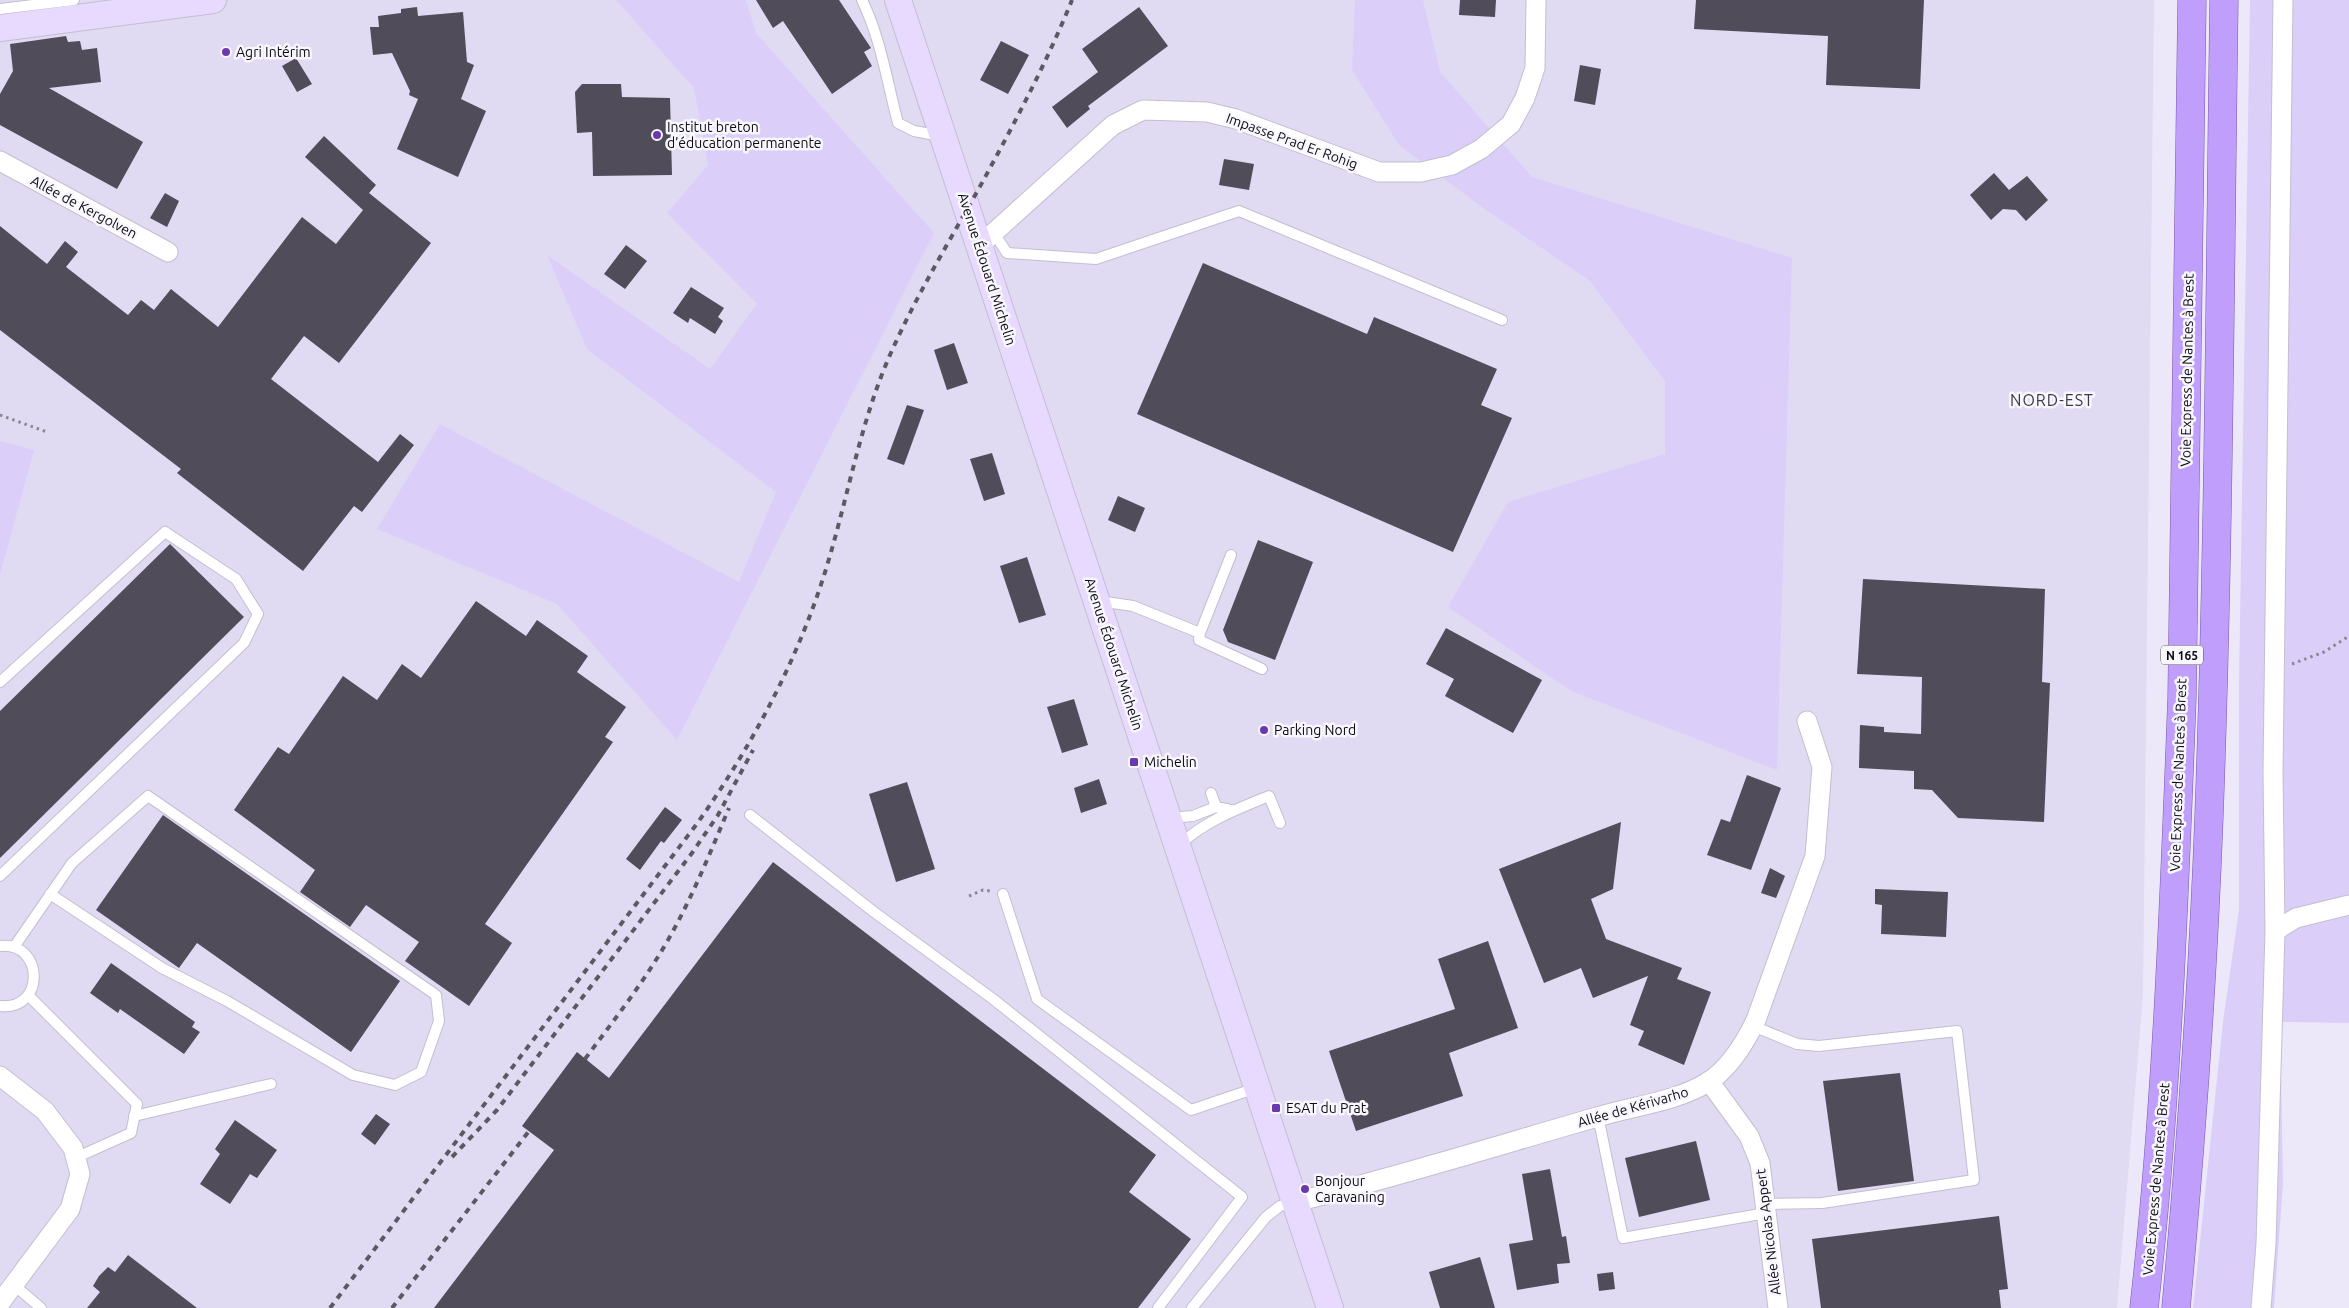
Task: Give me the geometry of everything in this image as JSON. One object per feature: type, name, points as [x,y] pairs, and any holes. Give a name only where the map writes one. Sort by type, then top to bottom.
[{"type":"highway","name":"Voie Express de Nantes à Brest","points":[[2144,1308],[2166,1060],[2180,734],[2192,0]]},
{"type":"highway","name":"N 165","points":[[2176,1308],[2198,1044],[2209,819],[2216,560],[2224,0]]},
{"type":"main road","points":[[0,28],[213,0]]},
{"type":"main road","name":"Avenue Édouard Michelin","points":[[898,0],[943,137],[987,239],[1096,601],[1330,1308]]},
{"type":"street","name":"Impasse Prad Er Rohig","points":[[987,239],[1112,125],[1144,110],[1207,112],[1236,119],[1379,172],[1421,172],[1452,165],[1481,149],[1510,124],[1525,98],[1535,68],[1536,0]]},
{"type":"street","points":[[2261,1308],[2266,1244],[2275,930],[2274,666],[2283,0]]},
{"type":"street","name":"Allée de Kergolven","points":[[0,161],[168,252]]},
{"type":"street","name":"Allée de Kérivarho","points":[[1295,1202],[1396,1177],[1598,1116],[1689,1092],[1709,1081],[1728,1063],[1746,1040],[1753,1026],[1788,935],[1814,856],[1822,767],[1807,721]]},
{"type":"street","points":[[2275,930],[2296,918],[2349,905]]},
{"type":"street","points":[[0,1076],[45,1111],[73,1148],[80,1174],[70,1209],[0,1302]]},
{"type":"street","name":"Allée Nicolas Appert","points":[[1709,1081],[1749,1136],[1760,1163],[1778,1308]]},
{"type":"lane","points":[[0,9],[74,0]]},
{"type":"lane","points":[[862,0],[870,16],[884,60],[898,123],[914,131],[943,137]]},
{"type":"lane","points":[[987,239],[1007,252],[1096,259],[1239,211],[1502,320]]},
{"type":"lane","points":[[0,682],[165,532],[236,578],[258,614],[244,643],[0,876]]},
{"type":"lane","points":[[1231,556],[1200,633],[1199,640],[1262,669]]},
{"type":"lane","points":[[1096,601],[1133,606],[1200,633]]},
{"type":"lane","points":[[1211,793],[1216,808]]},
{"type":"lane","points":[[14,947],[50,894],[72,863],[148,796],[436,995],[439,1021],[421,1072],[395,1085],[353,1075],[227,1001],[162,968],[50,894]]},
{"type":"lane","points":[[1178,846],[1197,828],[1231,810],[1269,796],[1280,824]]},
{"type":"lane","points":[[1168,818],[1193,816],[1216,808],[1231,810]]},
{"type":"lane","points":[[750,815],[874,912],[992,999],[1242,1197],[1158,1308]]},
{"type":"lane","points":[[1003,894],[1038,998],[1191,1110],[1256,1088]]},
{"type":"lane","points":[[0,946],[14,947],[23,952],[34,968],[35,977],[28,996],[12,1006],[0,1006]]},
{"type":"lane","points":[[28,996],[136,1104],[131,1133],[76,1158]]},
{"type":"lane","points":[[1598,1116],[1623,1238],[1766,1209],[1822,1203],[1974,1180],[1957,1031],[1819,1046],[1797,1044],[1753,1026]]},
{"type":"lane","points":[[134,1116],[272,1084]]},
{"type":"lane","points":[[1192,1308],[1266,1217],[1280,1206],[1295,1202]]},
{"type":"lane","points":[[14,1284],[41,1308]]},
{"type":"path","points":[[0,415],[47,432]]},
{"type":"path","points":[[2274,666],[2301,661],[2324,652],[2349,636]]},
{"type":"path","points":[[969,896],[983,890],[1003,894]]},
{"type":"shaded area","points":[[0,0],[2154,0],[2143,996],[2117,1308],[0,1308]]},
{"type":"shaded area","points":[[616,0],[746,0],[756,33],[934,233],[677,740],[557,604],[377,529],[440,424],[739,582],[776,492],[587,349],[547,255],[710,369],[757,304],[667,213],[708,165],[694,88]]},
{"type":"shaded area","points":[[1355,0],[1423,0],[1440,72],[1532,177],[1792,258],[1777,770],[1571,691],[1448,607],[1508,502],[1665,454],[1665,381],[1590,281],[1482,207],[1399,145],[1352,70]]},
{"type":"shaded area","points":[[2250,0],[2349,0],[2349,1023],[2280,1022],[2283,1183],[2274,1308],[2193,1308],[2223,1022],[2239,909],[2239,683]]},
{"type":"shaded area","points":[[0,441],[34,450],[0,575]]},
{"type":"building","points":[[756,0],[839,0],[871,48],[864,52],[872,66],[832,94],[783,21],[773,28]]},
{"type":"building","points":[[1460,0],[1496,0],[1495,17],[1459,15]]},
{"type":"building","points":[[1696,0],[1924,0],[1920,89],[1826,85],[1828,36],[1694,29]]},
{"type":"building","points":[[417,7],[418,16],[463,12],[467,62],[474,65],[461,99],[486,111],[458,177],[397,149],[418,99],[409,95],[410,91],[392,53],[373,55],[370,27],[379,27],[378,16],[401,13],[401,9]]},
{"type":"building","points":[[1139,7],[1168,46],[1088,106],[1090,109],[1067,128],[1052,107],[1098,72],[1082,49]]},
{"type":"building","points":[[66,36],[68,42],[80,41],[82,50],[97,48],[101,82],[49,88],[143,142],[117,189],[0,125],[0,94],[13,71],[10,44]]},
{"type":"building","points":[[1001,41],[1029,55],[1008,94],[980,80]]},
{"type":"building","points":[[296,58],[312,84],[297,92],[282,66]]},
{"type":"building","points":[[1580,65],[1601,69],[1595,105],[1574,101]]},
{"type":"building","name":"Institut breton d’éducation permanente","points":[[582,84],[621,84],[622,97],[670,98],[672,175],[593,176],[592,132],[577,133],[575,92]]},
{"type":"building","points":[[324,136],[376,185],[369,193],[431,243],[339,363],[304,336],[271,379],[378,462],[400,434],[414,445],[362,512],[354,506],[303,571],[177,473],[181,469],[0,330],[0,226],[47,264],[65,241],[78,252],[66,267],[128,315],[141,300],[154,310],[171,289],[218,327],[302,217],[336,244],[363,210],[305,157]]},
{"type":"building","points":[[1224,159],[1254,164],[1249,190],[1219,185]]},
{"type":"building","points":[[1994,173],[2009,190],[2027,176],[2048,200],[2026,221],[2016,210],[2003,209],[1991,220],[1970,195]]},
{"type":"building","points":[[165,193],[179,201],[167,227],[150,218]]},
{"type":"building","points":[[626,245],[647,261],[625,289],[604,274]]},
{"type":"building","points":[[1203,263],[1367,334],[1374,317],[1497,369],[1481,405],[1512,418],[1453,552],[1137,414]]},
{"type":"building","points":[[691,287],[724,308],[718,317],[723,321],[715,334],[690,318],[688,323],[673,313]]},
{"type":"building","points":[[954,343],[968,383],[947,390],[934,350]]},
{"type":"building","points":[[907,405],[924,410],[904,465],[887,459]]},
{"type":"building","points":[[992,453],[1005,494],[984,501],[970,459]]},
{"type":"building","points":[[1118,496],[1145,508],[1135,532],[1108,520]]},
{"type":"building","points":[[1258,540],[1313,562],[1275,660],[1228,642],[1223,630]]},
{"type":"building","points":[[170,544],[244,617],[0,858],[0,711]]},
{"type":"building","points":[[1027,557],[1046,615],[1019,623],[1000,566]]},
{"type":"building","points":[[1863,579],[2045,589],[2042,682],[2050,683],[2044,822],[1958,818],[1932,790],[1914,789],[1914,771],[1859,768],[1860,725],[1884,727],[1884,732],[1921,734],[1922,677],[1857,674]]},
{"type":"building","points":[[476,601],[526,636],[537,620],[588,656],[577,672],[626,707],[605,737],[613,742],[485,924],[512,943],[469,1006],[405,961],[419,942],[366,905],[350,927],[300,892],[315,870],[234,810],[278,747],[289,754],[343,676],[377,700],[402,664],[421,678]]},
{"type":"building","points":[[1446,628],[1542,680],[1513,733],[1445,696],[1454,679],[1426,664]]},
{"type":"building","points":[[1074,699],[1088,745],[1062,753],[1047,707]]},
{"type":"building","points":[[1747,775],[1781,788],[1751,870],[1707,855],[1721,819],[1730,822]]},
{"type":"building","points":[[1099,779],[1107,804],[1081,813],[1074,788]]},
{"type":"building","points":[[907,782],[935,869],[896,882],[869,794]]},
{"type":"building","points":[[665,807],[682,820],[664,843],[661,841],[640,870],[626,859]]},
{"type":"building","points":[[163,815],[400,981],[351,1052],[197,943],[179,968],[96,910]]},
{"type":"building","points":[[1621,822],[1613,889],[1591,899],[1606,939],[1682,968],[1677,979],[1711,992],[1684,1065],[1638,1045],[1644,1031],[1630,1025],[1648,976],[1593,998],[1581,968],[1544,983],[1499,869]]},
{"type":"building","points":[[773,862],[1156,1155],[1129,1192],[1191,1239],[1138,1308],[434,1308],[554,1150],[522,1126],[577,1052],[609,1078]]},
{"type":"building","points":[[1770,868],[1785,876],[1776,898],[1761,893]]},
{"type":"building","points":[[1875,889],[1948,892],[1946,937],[1881,934],[1882,905],[1875,904]]},
{"type":"building","points":[[1488,941],[1518,1028],[1449,1053],[1463,1096],[1356,1131],[1329,1051],[1455,1009],[1438,959]]},
{"type":"building","points":[[111,963],[195,1022],[192,1027],[200,1032],[184,1054],[120,1009],[118,1013],[90,993]]},
{"type":"building","points":[[1900,1073],[1914,1181],[1838,1191],[1823,1081]]},
{"type":"building","points":[[376,1114],[390,1124],[375,1145],[361,1134]]},
{"type":"building","points":[[235,1120],[277,1150],[257,1178],[250,1174],[230,1204],[200,1184],[220,1154],[215,1149]]},
{"type":"building","points":[[1696,1141],[1710,1200],[1639,1217],[1625,1158]]},
{"type":"building","points":[[1550,1169],[1562,1237],[1566,1236],[1570,1263],[1557,1264],[1559,1283],[1517,1290],[1509,1244],[1533,1240],[1522,1174]]},
{"type":"building","points":[[1999,1216],[2008,1289],[1999,1290],[2001,1308],[1821,1308],[1812,1239]]},
{"type":"building","points":[[128,1255],[197,1308],[87,1308],[100,1292],[93,1286],[99,1276],[108,1267],[115,1272]]},
{"type":"building","points":[[1480,1257],[1495,1308],[1440,1308],[1429,1272]]},
{"type":"building","points":[[1613,1272],[1615,1289],[1599,1291],[1597,1274]]},
{"type":"railway","points":[[330,1308],[696,825],[754,734],[787,670],[815,603],[834,541],[864,428],[894,346],[926,283],[1019,114],[1072,0]]},
{"type":"railway","points":[[452,1157],[497,1110],[692,853],[718,815],[753,750]]},
{"type":"railway","points":[[585,1059],[659,956],[693,892],[729,808]]},
{"type":"railway","points":[[392,1308],[529,1131]]},
{"type":"place","name":"Agri Intérim","points":[[226,52]]},
{"type":"place","name":"Institut breton d’éducation permanente","points":[[657,135]]},
{"type":"place","name":"Parking Nord","points":[[1264,730]]},
{"type":"place","name":"Michelin","points":[[1134,762]]},
{"type":"place","name":"ESAT du Prat","points":[[1276,1108]]},
{"type":"place","name":"Bonjour Caravaning","points":[[1305,1189]]},
{"type":"district","name":"NORD-EST","points":[[2052,400]]}]
